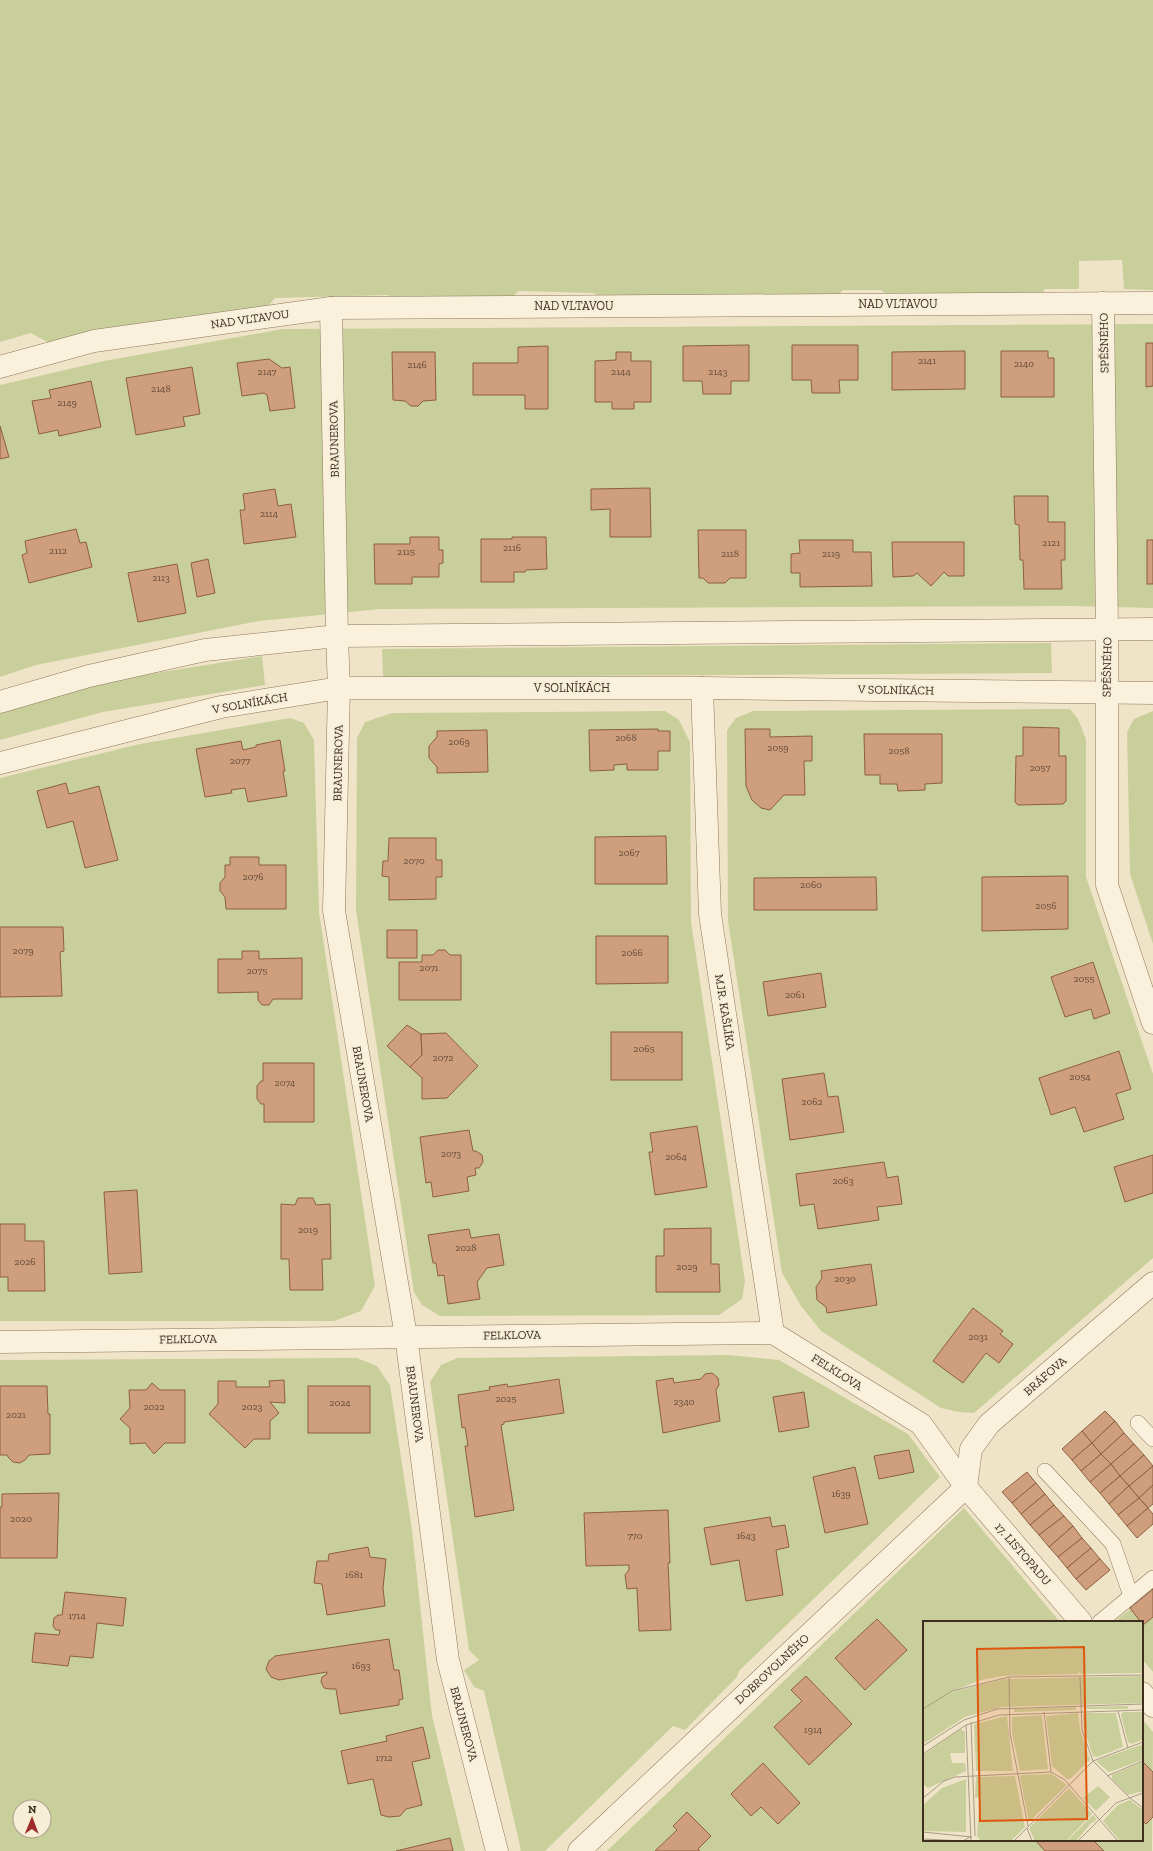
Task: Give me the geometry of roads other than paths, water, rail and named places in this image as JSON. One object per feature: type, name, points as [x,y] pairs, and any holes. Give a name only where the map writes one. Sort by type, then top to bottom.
[{"type":"street","name":"SPĚŠNÉHO","points":[[1103,303],[1107,630],[1107,885],[1153,1023]]},
{"type":"street","name":"NAD VLTAVOU","points":[[0,367],[94,341],[332,308],[1153,303]]},
{"type":"street","name":"BRAUNEROVA","points":[[332,308],[339,688],[334,911],[406,1336],[448,1660],[497,1851]]},
{"type":"street","points":[[0,702],[89,676],[205,650],[337,636],[1153,630]]},
{"type":"street","name":"V SOLNÍKÁCH","points":[[0,763],[221,707],[339,688],[702,688],[1153,693]]},
{"type":"street","name":"MJR. KAŠLÍKA","points":[[702,688],[710,914],[774,1333]]},
{"type":"street","name":"BRÁFOVA","points":[[966,1487],[971,1449],[989,1424],[1153,1282]]},
{"type":"street","name":"FELKLOVA","points":[[0,1342],[406,1336],[774,1333],[921,1424],[966,1487]]},
{"type":"street","name":"17. LISTOPADU","points":[[966,1487],[1080,1621]]},
{"type":"street","name":"DOBROVOLNÉHO","points":[[579,1851],[966,1487]]},
{"type":"street","points":[[1143,1694],[1153,1706]]},
{"type":"lane","points":[[1138,1423],[1153,1439]]},
{"type":"lane","points":[[1046,1471],[1113,1544],[1131,1596]]},
{"type":"lane","points":[[1101,1621],[1153,1578]]}]
